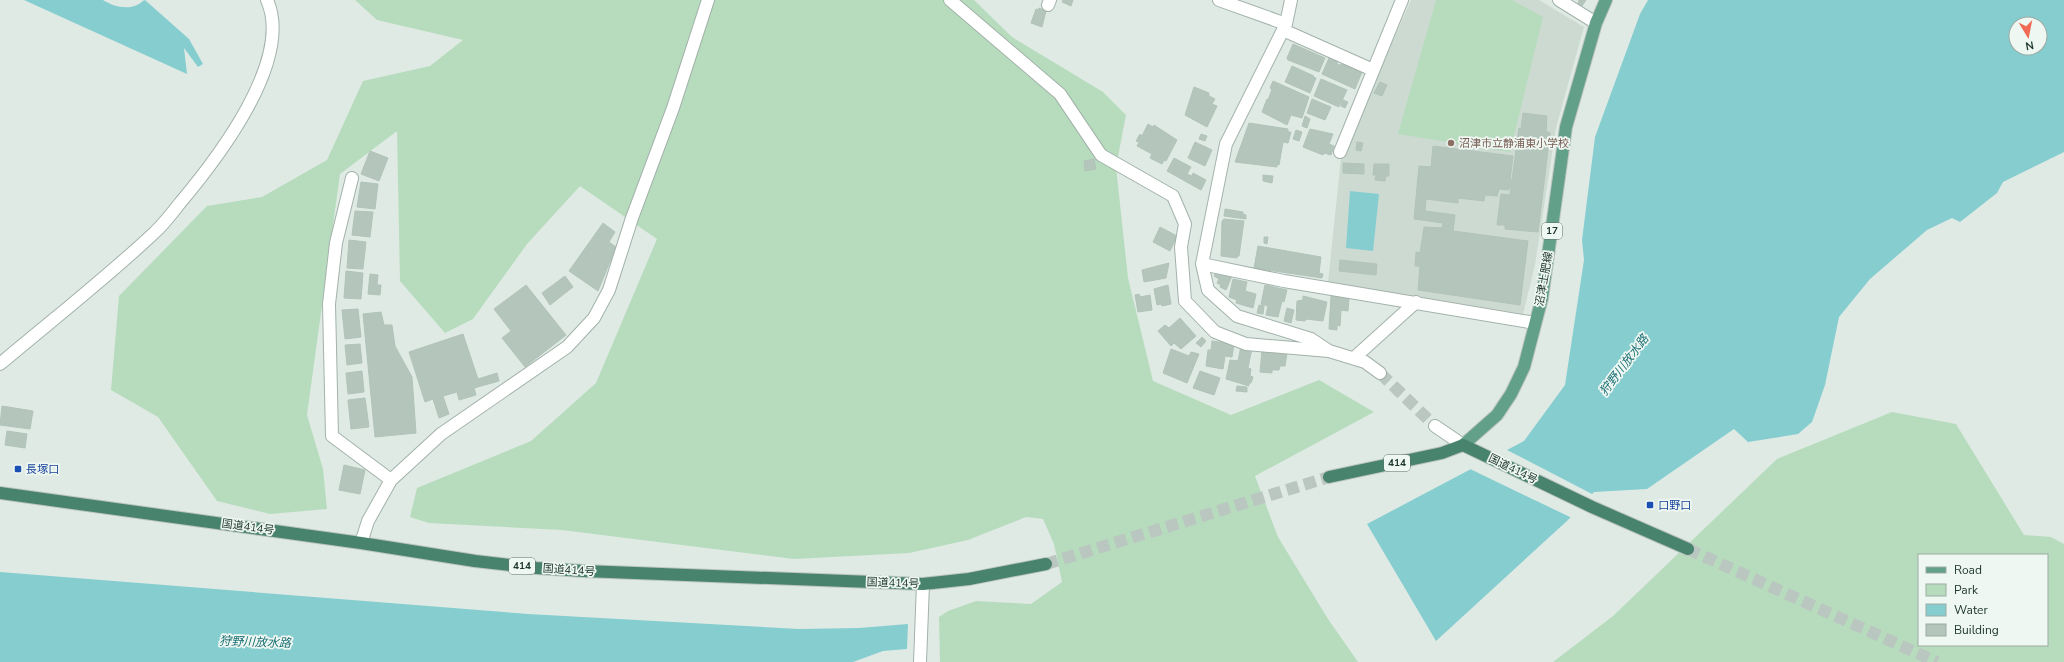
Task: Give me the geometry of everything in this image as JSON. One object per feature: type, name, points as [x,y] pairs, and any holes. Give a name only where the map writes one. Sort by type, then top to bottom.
[{"type":"highway","name":"国道414号","points":[[1464,445],[1592,507],[1688,549]]},
{"type":"highway","name":"414","points":[[1329,477],[1442,453],[1464,445]]},
{"type":"highway","name":"国道414号","points":[[0,493],[361,543],[475,561],[568,570],[923,584],[969,579],[1046,564]]},
{"type":"main road","name":"沼津土肥線","points":[[1464,445],[1497,415],[1511,394],[1524,367],[1542,298],[1566,127],[1596,23],[1606,0]]},
{"type":"street","points":[[0,364],[155,232],[206,172],[247,109],[260,81],[269,54],[272,29],[270,7],[267,0]]},
{"type":"street","points":[[361,543],[368,521],[391,480],[441,434],[567,347],[594,318],[609,290],[632,218],[673,108],[708,0]]},
{"type":"street","points":[[950,0],[1060,94],[1101,155],[1173,196],[1185,224],[1181,247],[1185,301],[1215,332],[1246,344],[1329,351],[1365,362],[1380,373]]},
{"type":"street","points":[[1219,0],[1284,27],[1373,70]]},
{"type":"street","points":[[1291,0],[1284,27],[1226,144],[1202,264],[1208,290],[1237,316],[1310,338],[1329,351]]},
{"type":"street","points":[[1340,152],[1402,0]]},
{"type":"street","points":[[1559,0],[1596,23]]},
{"type":"street","points":[[352,178],[336,243],[329,304],[332,436],[391,480]]},
{"type":"street","points":[[1202,264],[1284,281],[1535,323]]},
{"type":"street","points":[[1354,358],[1416,302]]},
{"type":"street","points":[[1435,426],[1464,445]]},
{"type":"street","points":[[920,662],[923,584]]},
{"type":"shaded area","name":"沼津市立静浦東小学校","points":[[1411,0],[1539,0],[1584,27],[1556,128],[1535,265],[1523,314],[1328,282],[1341,158]]},
{"type":"green space","points":[[355,0],[974,0],[1012,37],[1103,92],[1126,115],[1116,167],[1128,278],[1153,381],[1231,415],[1319,380],[1374,412],[1255,476],[1278,537],[1328,619],[1358,662],[940,662],[939,617],[948,611],[976,601],[1031,604],[1062,582],[1054,544],[1043,519],[1026,517],[968,540],[909,553],[794,559],[562,530],[429,523],[410,517],[417,488],[531,441],[596,383],[657,239],[580,186],[527,244],[473,319],[445,333],[400,281],[397,131],[340,174],[307,415],[323,469],[327,509],[270,514],[217,501],[158,417],[111,390],[119,296],[207,206],[262,197],[327,160],[363,81],[430,66],[463,40],[377,20]]},
{"type":"green space","points":[[1436,0],[1512,0],[1543,17],[1510,152],[1398,134]]},
{"type":"green space","points":[[1892,412],[1956,424],[2024,535],[2051,537],[2064,544],[2064,662],[1553,662],[1613,616],[1777,459]]},
{"type":"water","points":[[24,0],[103,0],[115,6],[128,7],[138,5],[145,0],[189,39],[203,64],[198,67],[184,48],[187,74]]},
{"type":"water","name":"狩野川放水路","points":[[1648,0],[2064,0],[2064,152],[2003,182],[1997,193],[1960,222],[1952,218],[1927,230],[1870,279],[1839,317],[1825,385],[1812,422],[1798,434],[1748,442],[1734,429],[1647,489],[1594,492],[1568,520],[1436,641],[1367,524],[1524,441],[1565,385],[1584,260],[1582,240],[1595,137],[1640,14]]},
{"type":"water","points":[[1350,191],[1379,194],[1373,251],[1346,248]]},
{"type":"water","name":"狩野川放水路","points":[[0,572],[528,614],[799,629],[859,628],[908,624],[907,649],[883,651],[853,662],[0,662]]},
{"type":"pier","points":[[1505,449],[1594,495],[1572,518],[1468,468]]},
{"type":"building","points":[[1063,0],[1073,0],[1071,6],[1062,2]]},
{"type":"building","points":[[1579,0],[1586,0],[1582,6],[1578,4]]},
{"type":"building","points":[[1039,8],[1046,11],[1042,27],[1031,23],[1036,9],[1038,10]]},
{"type":"building","points":[[1293,44],[1325,58],[1319,72],[1288,60],[1287,58]]},
{"type":"building","points":[[1329,58],[1337,62],[1337,64],[1342,64],[1362,72],[1355,89],[1322,74]]},
{"type":"building","points":[[1292,66],[1316,78],[1310,93],[1285,82]]},
{"type":"building","points":[[1321,79],[1347,90],[1339,107],[1314,96]]},
{"type":"building","points":[[1273,81],[1309,97],[1302,118],[1291,115],[1287,125],[1262,112],[1272,89],[1270,88]]},
{"type":"building","points":[[1380,82],[1387,85],[1382,96],[1374,93]]},
{"type":"building","points":[[1194,87],[1209,93],[1209,96],[1215,99],[1212,104],[1217,106],[1207,127],[1185,115]]},
{"type":"building","points":[[1312,99],[1331,107],[1325,120],[1307,113]]},
{"type":"building","points":[[1343,100],[1348,102],[1345,108],[1341,106]]},
{"type":"building","points":[[1523,113],[1547,116],[1546,131],[1550,133],[1538,232],[1505,229],[1505,225],[1497,225],[1501,194],[1510,195],[1511,188],[1508,188],[1509,190],[1499,189],[1497,196],[1485,195],[1484,201],[1458,198],[1458,203],[1426,199],[1425,211],[1455,215],[1453,231],[1528,241],[1520,305],[1418,290],[1420,266],[1415,266],[1416,252],[1420,253],[1424,227],[1442,228],[1443,223],[1414,219],[1419,166],[1431,167],[1433,146],[1513,156],[1510,180],[1512,180],[1519,128],[1521,129]]},
{"type":"building","points":[[1305,116],[1310,119],[1307,128],[1302,126]]},
{"type":"building","points":[[1249,123],[1288,129],[1288,132],[1291,132],[1288,143],[1283,142],[1279,165],[1277,164],[1277,167],[1235,162]]},
{"type":"building","points":[[1148,124],[1153,127],[1154,125],[1177,140],[1166,161],[1164,160],[1162,164],[1150,158],[1152,154],[1137,146],[1139,142],[1136,141],[1140,134],[1142,136]]},
{"type":"building","points":[[1310,129],[1333,134],[1329,144],[1334,146],[1331,155],[1324,153],[1323,155],[1303,147]]},
{"type":"building","points":[[1296,130],[1302,132],[1299,141],[1293,139]]},
{"type":"building","points":[[1201,134],[1207,136],[1205,141],[1199,139]]},
{"type":"building","points":[[1195,142],[1212,150],[1205,166],[1188,158]]},
{"type":"building","points":[[1357,142],[1363,143],[1361,151],[1356,150]]},
{"type":"building","points":[[370,151],[388,158],[379,181],[361,174]]},
{"type":"building","points":[[1174,158],[1191,167],[1187,174],[1192,176],[1193,173],[1206,180],[1201,190],[1167,171]]},
{"type":"building","points":[[1094,159],[1096,169],[1085,171],[1084,161]]},
{"type":"building","points":[[1343,163],[1364,164],[1364,174],[1343,173]]},
{"type":"building","points":[[1374,164],[1389,164],[1389,176],[1386,176],[1385,181],[1375,180],[1376,175],[1373,175]]},
{"type":"building","points":[[1263,175],[1273,176],[1272,183],[1263,181]]},
{"type":"building","points":[[361,182],[378,184],[375,209],[357,207]]},
{"type":"building","points":[[1225,209],[1243,212],[1243,214],[1246,215],[1246,219],[1224,216]]},
{"type":"building","points":[[355,211],[373,212],[370,237],[352,235]]},
{"type":"building","points":[[1224,219],[1244,221],[1239,256],[1237,256],[1237,258],[1221,256],[1222,221]]},
{"type":"building","points":[[603,223],[615,232],[609,242],[616,247],[598,291],[569,271]]},
{"type":"building","points":[[1160,227],[1177,236],[1170,251],[1153,242]]},
{"type":"building","points":[[1264,237],[1268,237],[1267,244],[1264,243]]},
{"type":"building","points":[[349,240],[366,242],[363,269],[347,268]]},
{"type":"building","points":[[1258,246],[1321,257],[1319,273],[1323,274],[1322,278],[1254,268]]},
{"type":"building","points":[[1340,260],[1377,264],[1376,275],[1339,271]]},
{"type":"building","points":[[1169,263],[1166,278],[1144,282],[1142,270]]},
{"type":"building","points":[[346,271],[363,273],[361,299],[344,298]]},
{"type":"building","points":[[1216,272],[1232,276],[1226,290],[1220,287],[1221,285],[1217,283],[1219,279],[1214,276]]},
{"type":"building","points":[[370,274],[378,275],[377,285],[381,285],[380,295],[368,294]]},
{"type":"building","points":[[565,276],[573,287],[550,305],[542,293]]},
{"type":"building","points":[[1233,279],[1247,282],[1245,291],[1256,294],[1253,308],[1236,303],[1237,300],[1229,297]]},
{"type":"building","points":[[526,285],[566,335],[525,367],[502,338],[511,331],[494,309]]},
{"type":"building","points":[[1168,285],[1171,304],[1162,306],[1161,304],[1157,305],[1154,289]]},
{"type":"building","points":[[1265,285],[1287,290],[1284,302],[1282,301],[1278,317],[1266,315],[1268,306],[1261,304]]},
{"type":"building","points":[[1139,294],[1140,297],[1150,295],[1152,310],[1138,312],[1135,295]]},
{"type":"building","points":[[1303,296],[1327,302],[1323,321],[1306,319],[1305,321],[1296,320],[1297,301],[1303,300]]},
{"type":"building","points":[[1331,296],[1349,299],[1348,311],[1341,310],[1340,326],[1337,325],[1337,330],[1329,329]]},
{"type":"building","points":[[1259,305],[1264,306],[1263,314],[1257,313]]},
{"type":"building","points":[[1287,308],[1294,310],[1291,323],[1284,321]]},
{"type":"building","points":[[358,309],[361,337],[345,339],[342,310]]},
{"type":"building","points":[[381,312],[384,325],[392,325],[395,346],[412,377],[416,433],[375,437],[363,314]]},
{"type":"building","points":[[1180,318],[1196,336],[1181,349],[1174,343],[1171,346],[1158,331],[1165,325],[1169,328]]},
{"type":"building","points":[[463,334],[478,379],[497,373],[499,381],[474,388],[476,395],[459,400],[457,392],[443,396],[449,414],[439,418],[433,399],[425,402],[409,352]]},
{"type":"building","points":[[1202,337],[1206,341],[1201,347],[1196,343]]},
{"type":"building","points":[[1212,341],[1234,344],[1232,357],[1225,356],[1223,369],[1206,366],[1208,350],[1211,350]]},
{"type":"building","points":[[360,344],[362,363],[347,365],[345,345]]},
{"type":"building","points":[[1241,346],[1252,348],[1248,368],[1251,369],[1250,376],[1253,377],[1251,383],[1249,383],[1249,386],[1226,379],[1230,360],[1238,361]]},
{"type":"building","points":[[1171,349],[1189,356],[1191,352],[1199,354],[1187,383],[1163,373]]},
{"type":"building","points":[[1262,350],[1287,353],[1285,366],[1280,366],[1279,370],[1272,370],[1272,373],[1260,372]]},
{"type":"building","points":[[362,371],[364,392],[348,394],[346,373]]},
{"type":"building","points":[[1200,371],[1220,378],[1214,395],[1193,388]]},
{"type":"building","points":[[1237,386],[1247,387],[1247,392],[1236,391]]},
{"type":"building","points":[[365,398],[369,427],[351,429],[348,400]]},
{"type":"building","points":[[2,406],[33,411],[30,429],[0,425]]},
{"type":"building","points":[[7,431],[27,434],[25,448],[5,445]]},
{"type":"building","points":[[344,465],[365,470],[360,494],[339,490]]},
{"type":"tunnel","points":[[1380,373],[1435,426]]},
{"type":"tunnel","points":[[1046,564],[1329,477]]},
{"type":"tunnel","points":[[1688,549],[1937,662]]},
{"type":"place","name":"沼津市立静浦東小学校","points":[[1451,143]]},
{"type":"place","name":"長塚口","points":[[18,469]]},
{"type":"place","name":"口野口","points":[[1650,505]]}]
